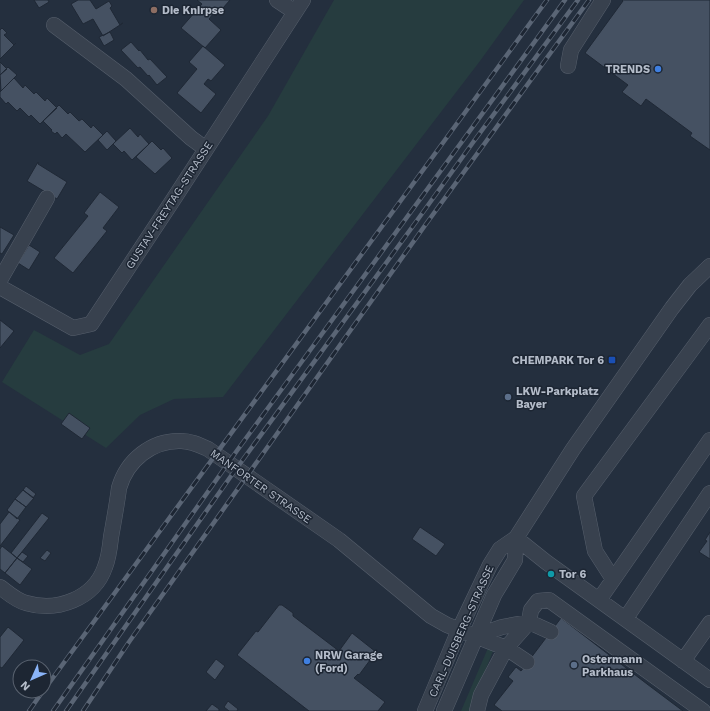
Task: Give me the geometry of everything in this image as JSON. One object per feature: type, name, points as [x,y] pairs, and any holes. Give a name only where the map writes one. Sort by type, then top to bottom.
[{"type":"street","points":[[278,0],[299,6]]},
{"type":"street","points":[[568,66],[571,50],[603,0]]},
{"type":"street","name":"GUSTAV-FREYTAG-STRASSE","points":[[0,287],[73,328],[91,324],[299,6]]},
{"type":"street","points":[[54,25],[126,79],[191,138],[206,149]]},
{"type":"street","points":[[0,280],[46,198]]},
{"type":"street","name":"CARL-DUISBERG-STRASSE","points":[[425,711],[459,630],[490,565],[500,549],[516,538],[573,449],[651,337],[690,286],[710,266]]},
{"type":"street","points":[[613,579],[595,551],[584,496],[710,325]]},
{"type":"street","points":[[599,600],[710,440]]},
{"type":"street","name":"MANFORTER STRASSE","points":[[0,587],[25,603],[43,606],[60,605],[76,600],[88,591],[99,579],[105,567],[122,476],[131,463],[147,450],[162,444],[181,441],[193,443],[208,449],[339,540],[431,616],[459,630],[506,648],[527,662]]},
{"type":"street","points":[[626,618],[710,493]]},
{"type":"street","points":[[516,538],[546,562],[626,618],[710,680]]},
{"type":"street","name":"CARL-DUISBERG-STRASSE","points":[[444,711],[494,595],[515,560],[516,538]]},
{"type":"street","points":[[477,711],[482,695],[506,648],[529,622],[531,610],[538,601],[548,600],[703,711]]},
{"type":"street","points":[[476,636],[502,627],[529,622],[551,632]]},
{"type":"street","points":[[683,661],[710,623]]},
{"type":"green space","points":[[334,0],[524,0],[480,61],[223,397],[174,399],[140,415],[106,448],[2,382],[34,330],[80,355],[109,344],[268,116]]},
{"type":"green space","points":[[488,648],[493,651],[469,711],[461,711]]},
{"type":"building","points":[[34,0],[48,0],[49,2],[39,8]]},
{"type":"building","points":[[78,0],[90,0],[96,9],[109,1],[112,6],[110,8],[120,25],[103,36],[93,19],[83,24],[71,4]]},
{"type":"building","points":[[197,0],[230,0],[216,16],[213,14],[209,19],[221,30],[205,48],[181,28],[202,4]]},
{"type":"building","name":"TRENDS","points":[[622,0],[710,0],[710,150],[690,136],[692,133],[646,99],[641,106],[622,92],[628,85],[585,53],[623,1]]},
{"type":"building","points":[[2,28],[7,33],[4,35],[14,45],[0,59],[0,30]]},
{"type":"building","points":[[110,32],[114,40],[104,46],[99,37]]},
{"type":"building","points":[[131,42],[167,77],[157,85],[149,75],[148,76],[140,67],[138,68],[121,50]]},
{"type":"building","points":[[203,46],[225,65],[211,81],[208,79],[204,84],[216,94],[201,113],[177,93],[197,69],[189,62]]},
{"type":"building","points":[[0,62],[7,69],[0,75]]},
{"type":"building","points":[[8,67],[17,75],[1,91],[0,75]]},
{"type":"building","points":[[14,78],[23,88],[25,85],[34,94],[36,92],[45,101],[47,98],[57,108],[40,124],[31,115],[29,117],[20,108],[17,111],[8,102],[6,104],[0,97],[0,92]]},
{"type":"building","points":[[59,105],[68,114],[70,112],[79,121],[82,119],[91,128],[93,125],[103,135],[85,152],[66,134],[62,138],[57,132],[55,134],[43,121]]},
{"type":"building","points":[[130,128],[138,137],[140,134],[149,144],[132,160],[124,151],[122,153],[113,144]]},
{"type":"building","points":[[107,131],[116,141],[107,150],[98,140]]},
{"type":"building","points":[[152,141],[161,150],[163,148],[172,158],[155,174],[136,157]]},
{"type":"building","points":[[38,162],[38,164],[67,182],[57,199],[27,181]]},
{"type":"building","points":[[100,192],[119,207],[103,228],[107,231],[73,273],[54,258],[88,216],[84,213]]},
{"type":"building","points":[[0,227],[14,235],[2,254],[0,253]]},
{"type":"building","points":[[29,245],[40,252],[29,270],[18,263]]},
{"type":"building","points":[[0,320],[14,331],[0,348]]},
{"type":"building","points":[[69,413],[90,428],[82,439],[61,424]]},
{"type":"building","points":[[26,486],[36,494],[33,498],[23,490]]},
{"type":"building","points":[[23,490],[34,498],[26,507],[15,499]]},
{"type":"building","points":[[15,499],[26,507],[17,519],[7,510]]},
{"type":"building","points":[[9,512],[20,520],[0,546],[0,524]]},
{"type":"building","points":[[42,513],[49,518],[17,558],[11,553]]},
{"type":"building","points":[[420,527],[445,544],[436,556],[412,539]]},
{"type":"building","points":[[710,532],[710,559],[699,552],[707,541],[705,540]]},
{"type":"building","points":[[2,546],[17,558],[5,573],[0,569],[0,549]]},
{"type":"building","points":[[47,550],[51,553],[45,561],[40,558]]},
{"type":"building","points":[[22,552],[28,556],[23,562],[17,558]]},
{"type":"building","points":[[17,558],[32,569],[20,585],[5,573]]},
{"type":"building","name":"NRW Garage (Ford)","points":[[279,605],[282,605],[293,613],[293,616],[339,651],[352,633],[376,652],[359,675],[358,674],[354,678],[385,702],[378,711],[309,711],[237,655],[256,631],[258,632]]},
{"type":"building","name":"Ostermann Parkhaus","points":[[561,618],[683,711],[502,711],[494,705],[513,681],[508,677],[516,667],[521,671]]},
{"type":"building","points":[[8,627],[24,640],[2,668],[0,667],[0,637]]},
{"type":"building","points":[[216,659],[225,666],[215,680],[206,672]]},
{"type":"building","points":[[228,701],[238,709],[237,711],[229,711],[224,707]]},
{"type":"building","points":[[212,704],[219,709],[219,711],[206,711]]},
{"type":"railway","points":[[52,679],[547,0]]},
{"type":"railway","points":[[53,711],[236,452],[565,0]]},
{"type":"railway","points":[[66,711],[231,476],[578,0]]},
{"type":"railway","points":[[83,711],[129,642],[426,224],[589,0]]},
{"type":"railway","points":[[29,711],[37,699]]},
{"type":"place","name":"Die Knirpse","points":[[154,10]]},
{"type":"place","name":"TRENDS","points":[[658,69]]},
{"type":"place","name":"CHEMPARK Tor 6","points":[[612,360]]},
{"type":"place","name":"LKW-Parkplatz Bayer","points":[[508,397]]},
{"type":"place","name":"Tor 6","points":[[551,574]]},
{"type":"place","name":"NRW Garage (Ford)","points":[[307,661]]},
{"type":"place","name":"Ostermann Parkhaus","points":[[574,665]]}]
